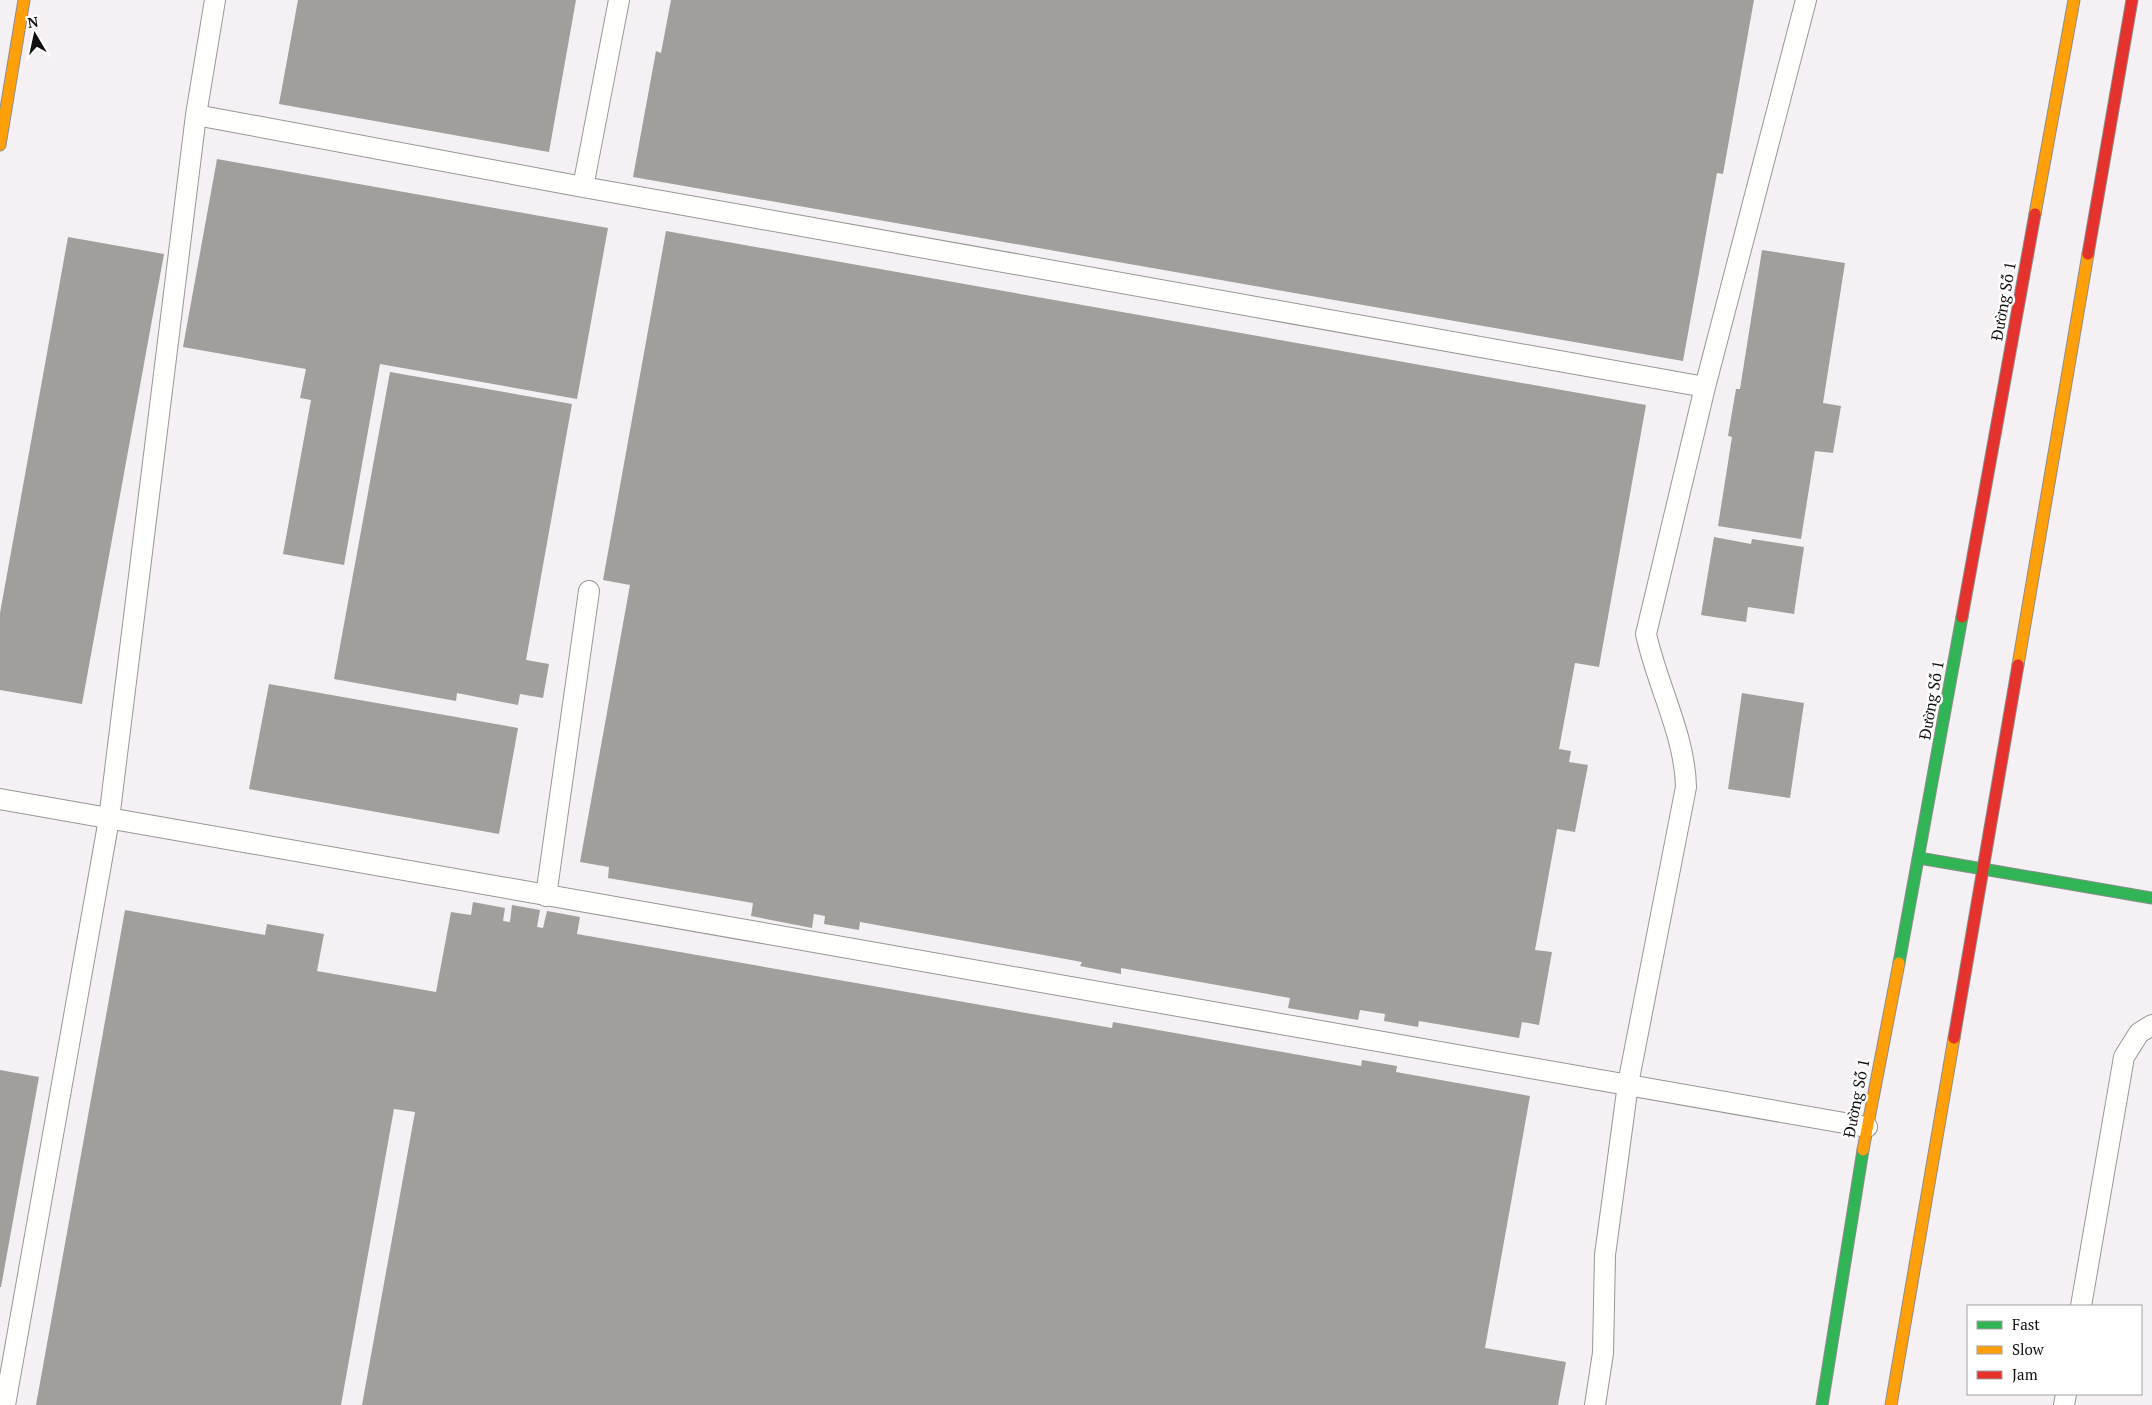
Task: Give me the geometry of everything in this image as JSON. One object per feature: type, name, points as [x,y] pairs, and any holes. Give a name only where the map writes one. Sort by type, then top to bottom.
[{"type":"street","points":[[0,145],[24,0]]},
{"type":"street","name":"Đường Số 1","points":[[1822,1405],[1867,1127],[1919,858],[2074,0]]},
{"type":"street","points":[[1891,1405],[2132,0]]},
{"type":"street","points":[[1919,858],[2152,898]]},
{"type":"lane","points":[[5,1405],[108,818],[196,115],[215,0]]},
{"type":"lane","points":[[583,187],[619,0]]},
{"type":"lane","points":[[1595,1405],[1603,1353],[1606,1255],[1628,1084],[1686,787],[1686,762],[1653,667],[1646,634],[1705,387],[1806,0]]},
{"type":"lane","points":[[196,115],[583,187],[1705,387]]},
{"type":"lane","points":[[546,896],[589,591]]},
{"type":"lane","points":[[0,799],[1867,1127]]},
{"type":"lane","points":[[2081,1305],[2124,1057],[2139,1033],[2152,1025]]},
{"type":"shaded area","points":[[0,0],[2152,0],[2152,1405],[0,1405]]},
{"type":"building","points":[[298,0],[576,0],[549,152],[279,104]]},
{"type":"building","points":[[671,0],[1754,0],[1723,174],[1717,173],[1683,361],[633,177],[656,51],[661,53]]},
{"type":"building","points":[[217,159],[608,228],[577,399],[380,364],[344,565],[283,554],[311,400],[300,398],[306,369],[183,347]]},
{"type":"building","points":[[666,231],[1646,405],[1599,667],[1575,663],[1559,749],[1571,751],[1569,762],[1588,765],[1575,832],[1557,829],[1535,950],[1552,952],[1539,1025],[1522,1022],[1519,1038],[1419,1021],[1418,1027],[1384,1021],[1385,1014],[1360,1010],[1358,1020],[1288,1008],[1290,998],[1121,968],[1121,974],[1080,966],[1082,962],[860,922],[859,930],[824,924],[825,916],[814,914],[812,928],[751,916],[753,903],[608,878],[609,867],[580,862],[630,585],[603,580]]},
{"type":"building","points":[[68,237],[164,254],[82,704],[0,690],[0,613]]},
{"type":"building","points":[[1762,250],[1845,263],[1823,403],[1841,406],[1833,453],[1815,451],[1801,539],[1718,526],[1732,437],[1728,436],[1736,389],[1740,389]]},
{"type":"building","points":[[390,372],[572,404],[526,660],[549,664],[543,698],[520,694],[518,705],[457,693],[456,701],[334,679]]},
{"type":"building","points":[[1714,537],[1751,544],[1752,539],[1804,547],[1794,614],[1748,607],[1746,622],[1701,615]]},
{"type":"building","points":[[269,684],[518,728],[499,834],[249,789]]},
{"type":"building","points":[[1742,693],[1804,703],[1790,798],[1728,789]]},
{"type":"building","points":[[473,902],[505,908],[503,921],[510,922],[512,905],[540,910],[537,927],[543,928],[547,911],[580,917],[577,934],[1112,1028],[1113,1022],[1361,1066],[1362,1060],[1397,1066],[1396,1072],[1530,1096],[1485,1348],[1566,1362],[1558,1405],[362,1405],[415,1112],[394,1109],[341,1405],[36,1405],[125,910],[265,935],[267,924],[324,934],[317,971],[436,992],[451,912],[471,915]]},
{"type":"building","points":[[0,1070],[39,1077],[1,1287],[0,1287]]},
{"type":"traffic: fast","points":[[1899,963],[1962,617]]},
{"type":"traffic: fast","points":[[1919,858],[2152,898]]},
{"type":"traffic: fast","points":[[1822,1405],[1863,1150]]},
{"type":"traffic: slow","points":[[0,145],[24,0]]},
{"type":"traffic: slow","points":[[2035,214],[2074,0]]},
{"type":"traffic: slow","points":[[2018,665],[2088,254]]},
{"type":"traffic: slow","points":[[1863,1150],[1899,963]]},
{"type":"traffic: slow","points":[[1891,1405],[1954,1038]]},
{"type":"traffic: jam","points":[[2088,254],[2132,0]]},
{"type":"traffic: jam","points":[[1962,617],[2035,214]]},
{"type":"traffic: jam","points":[[1954,1038],[2018,665]]}]
